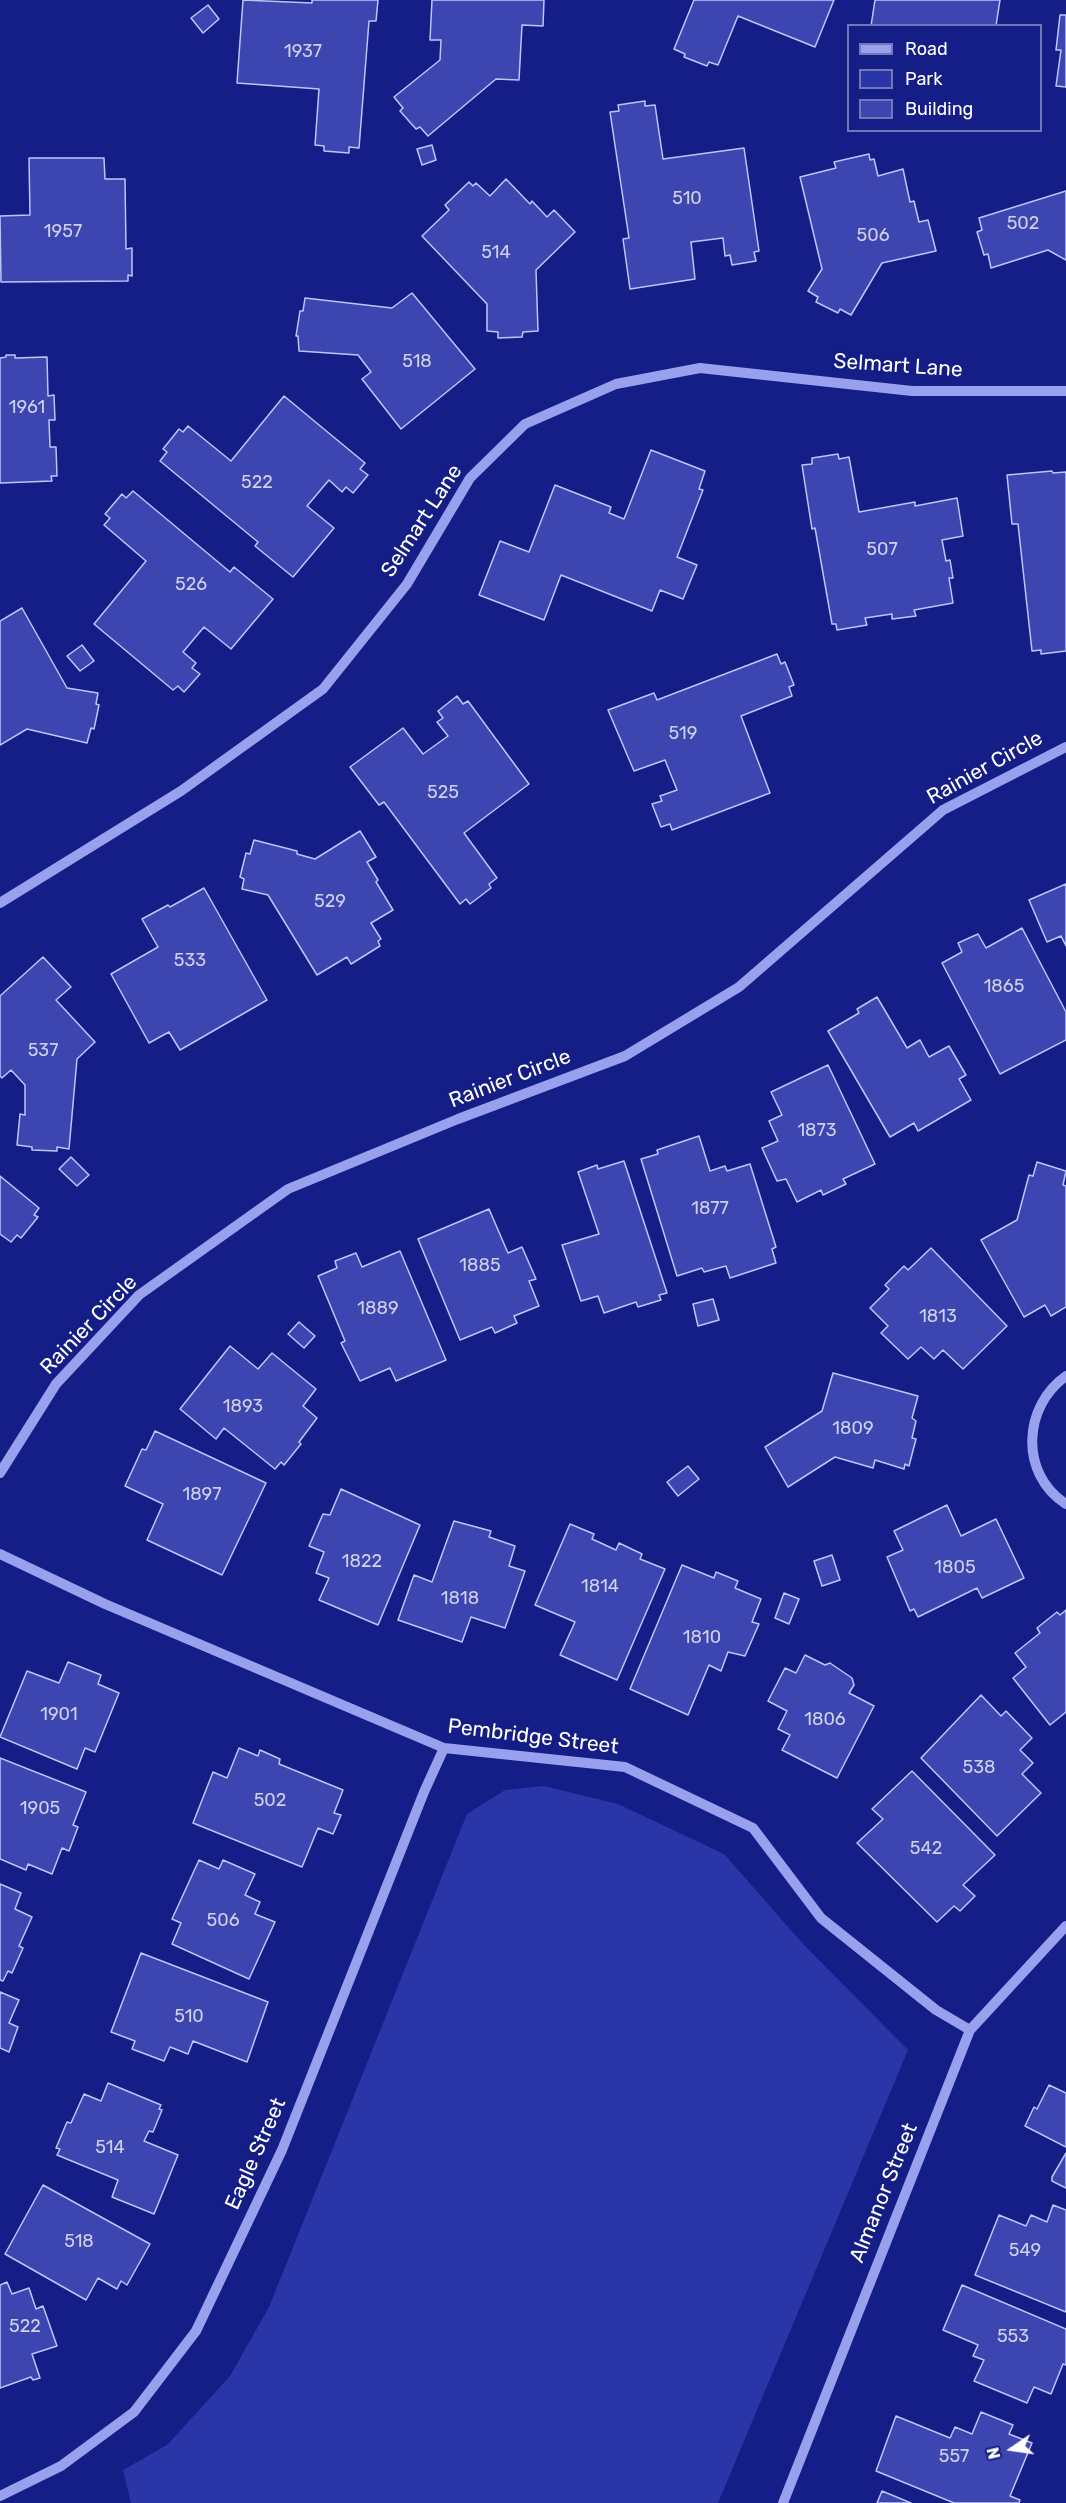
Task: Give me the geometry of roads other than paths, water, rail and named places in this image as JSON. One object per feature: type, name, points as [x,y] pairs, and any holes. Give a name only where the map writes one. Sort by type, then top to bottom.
[{"type":"street","name":"Selmart Lane","points":[[0,903],[181,791],[323,689],[407,584],[470,478],[525,424],[616,384],[700,368],[912,391],[1066,391]]},
{"type":"street","name":"Rainier Circle","points":[[0,1473],[56,1384],[139,1295],[288,1189],[458,1119],[625,1056],[739,987],[943,810],[1066,747]]},
{"type":"street","points":[[1066,1376],[1055,1383],[1040,1404],[1031,1429],[1032,1454],[1041,1478],[1057,1498],[1066,1504]]},
{"type":"street","name":"Pembridge Street","points":[[0,1554],[105,1604],[444,1748],[625,1767],[753,1828],[821,1918],[936,2010],[970,2030]]},
{"type":"street","name":"Eagle Street","points":[[0,2496],[61,2466],[134,2412],[196,2331],[282,2150],[424,1792],[444,1748]]},
{"type":"street","name":"Almanor Street","points":[[783,2503],[970,2030],[1066,1926]]}]
